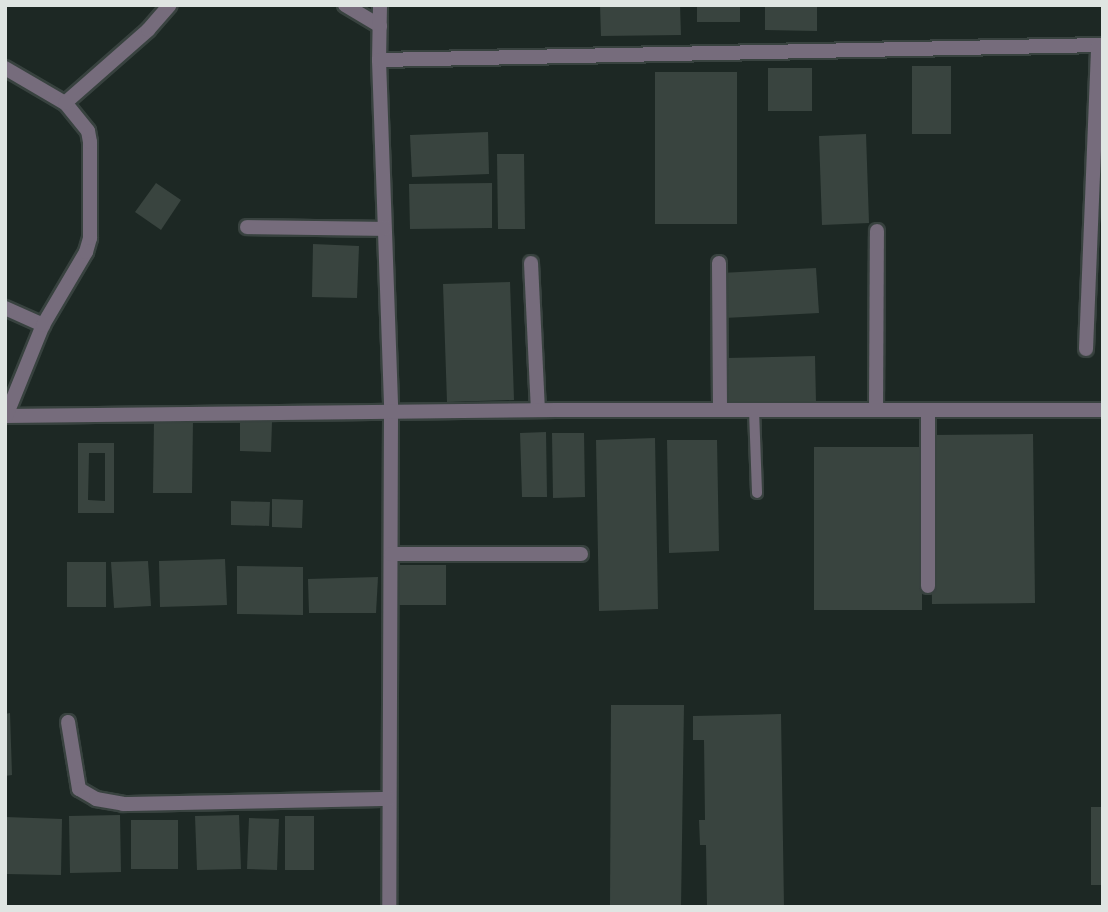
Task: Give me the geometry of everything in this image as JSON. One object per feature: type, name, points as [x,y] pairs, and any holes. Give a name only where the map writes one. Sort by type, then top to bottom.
[{"type":"street","points":[[65,103],[148,30],[170,5]]},
{"type":"street","points":[[345,5],[380,26]]},
{"type":"street","points":[[380,5],[379,60],[391,412],[389,907]]},
{"type":"street","points":[[379,60],[1100,45],[1086,349]]},
{"type":"street","points":[[5,68],[65,103],[88,131],[92,222],[86,252],[43,325],[6,416],[538,410],[1103,410]]},
{"type":"street","points":[[247,226],[384,229]]},
{"type":"street","points":[[876,410],[877,231]]},
{"type":"street","points":[[531,263],[538,410]]},
{"type":"street","points":[[719,263],[720,410]]},
{"type":"street","points":[[5,308],[43,325]]},
{"type":"street","points":[[928,410],[928,586]]},
{"type":"street","points":[[391,554],[581,554]]},
{"type":"street","points":[[68,722],[79,789],[96,799],[123,804],[388,799]]},
{"type":"lane","points":[[754,410],[757,493]]},
{"type":"building","points":[[600,5],[680,5],[681,35],[601,36]]},
{"type":"building","points":[[697,5],[740,5],[740,22],[697,22]]},
{"type":"building","points":[[765,5],[817,5],[817,31],[765,30]]},
{"type":"building","points":[[912,66],[951,66],[951,134],[912,134]]},
{"type":"building","points":[[768,68],[812,68],[812,111],[768,111]]},
{"type":"building","points":[[655,72],[737,72],[737,224],[655,224]]},
{"type":"building","points":[[488,132],[489,174],[412,177],[410,135]]},
{"type":"building","points":[[866,134],[869,223],[822,225],[819,136]]},
{"type":"building","points":[[497,154],[524,154],[525,229],[498,229]]},
{"type":"building","points":[[156,183],[181,200],[161,230],[135,212]]},
{"type":"building","points":[[492,183],[492,228],[410,229],[409,184]]},
{"type":"building","points":[[313,244],[359,246],[357,298],[312,297]]},
{"type":"building","points":[[816,268],[819,313],[724,318],[721,273]]},
{"type":"building","points":[[510,282],[514,400],[447,402],[443,284]]},
{"type":"building","points":[[815,356],[816,403],[727,404],[726,358]]},
{"type":"building","points":[[154,420],[193,421],[192,493],[153,493]]},
{"type":"building","points":[[240,422],[272,422],[271,452],[240,451]]},
{"type":"building","points":[[546,432],[547,497],[522,497],[520,433]]},
{"type":"building","points":[[552,433],[584,433],[585,497],[553,498]]},
{"type":"building","points":[[1033,434],[1035,603],[932,604],[930,435]]},
{"type":"building","points":[[655,438],[658,609],[599,611],[596,440]]},
{"type":"building","points":[[667,440],[717,440],[719,551],[669,553]]},
{"type":"building","points":[[78,443],[114,443],[114,513],[78,513]],"holes":[[[89,453],[105,453],[105,501],[88,500]]]},
{"type":"building","points":[[814,447],[922,447],[922,610],[814,610]]},
{"type":"building","points":[[272,499],[303,500],[302,528],[272,527]]},
{"type":"building","points":[[231,501],[270,502],[269,526],[231,525]]},
{"type":"building","points":[[225,559],[227,605],[160,607],[159,561]]},
{"type":"building","points":[[148,561],[151,606],[114,608],[111,562]]},
{"type":"building","points":[[67,562],[106,562],[106,607],[67,607]]},
{"type":"building","points":[[398,565],[446,565],[446,605],[398,605]]},
{"type":"building","points":[[237,566],[303,567],[303,615],[237,614]]},
{"type":"building","points":[[378,577],[376,613],[309,613],[308,579]]},
{"type":"building","points":[[611,705],[684,705],[681,907],[610,907]]},
{"type":"building","points":[[10,713],[12,775],[5,776],[5,714]]},
{"type":"building","points":[[781,714],[784,907],[707,907],[706,845],[700,845],[699,820],[705,820],[704,740],[693,740],[693,716]]},
{"type":"building","points":[[1091,807],[1103,807],[1103,885],[1091,885]]},
{"type":"building","points":[[120,815],[121,872],[70,873],[69,816]]},
{"type":"building","points":[[239,815],[241,869],[197,870],[195,816]]},
{"type":"building","points":[[285,816],[314,816],[314,870],[285,870]]},
{"type":"building","points":[[5,817],[62,819],[61,875],[5,874]]},
{"type":"building","points":[[249,818],[279,819],[277,870],[247,869]]},
{"type":"building","points":[[131,820],[178,820],[178,869],[131,869]]}]
